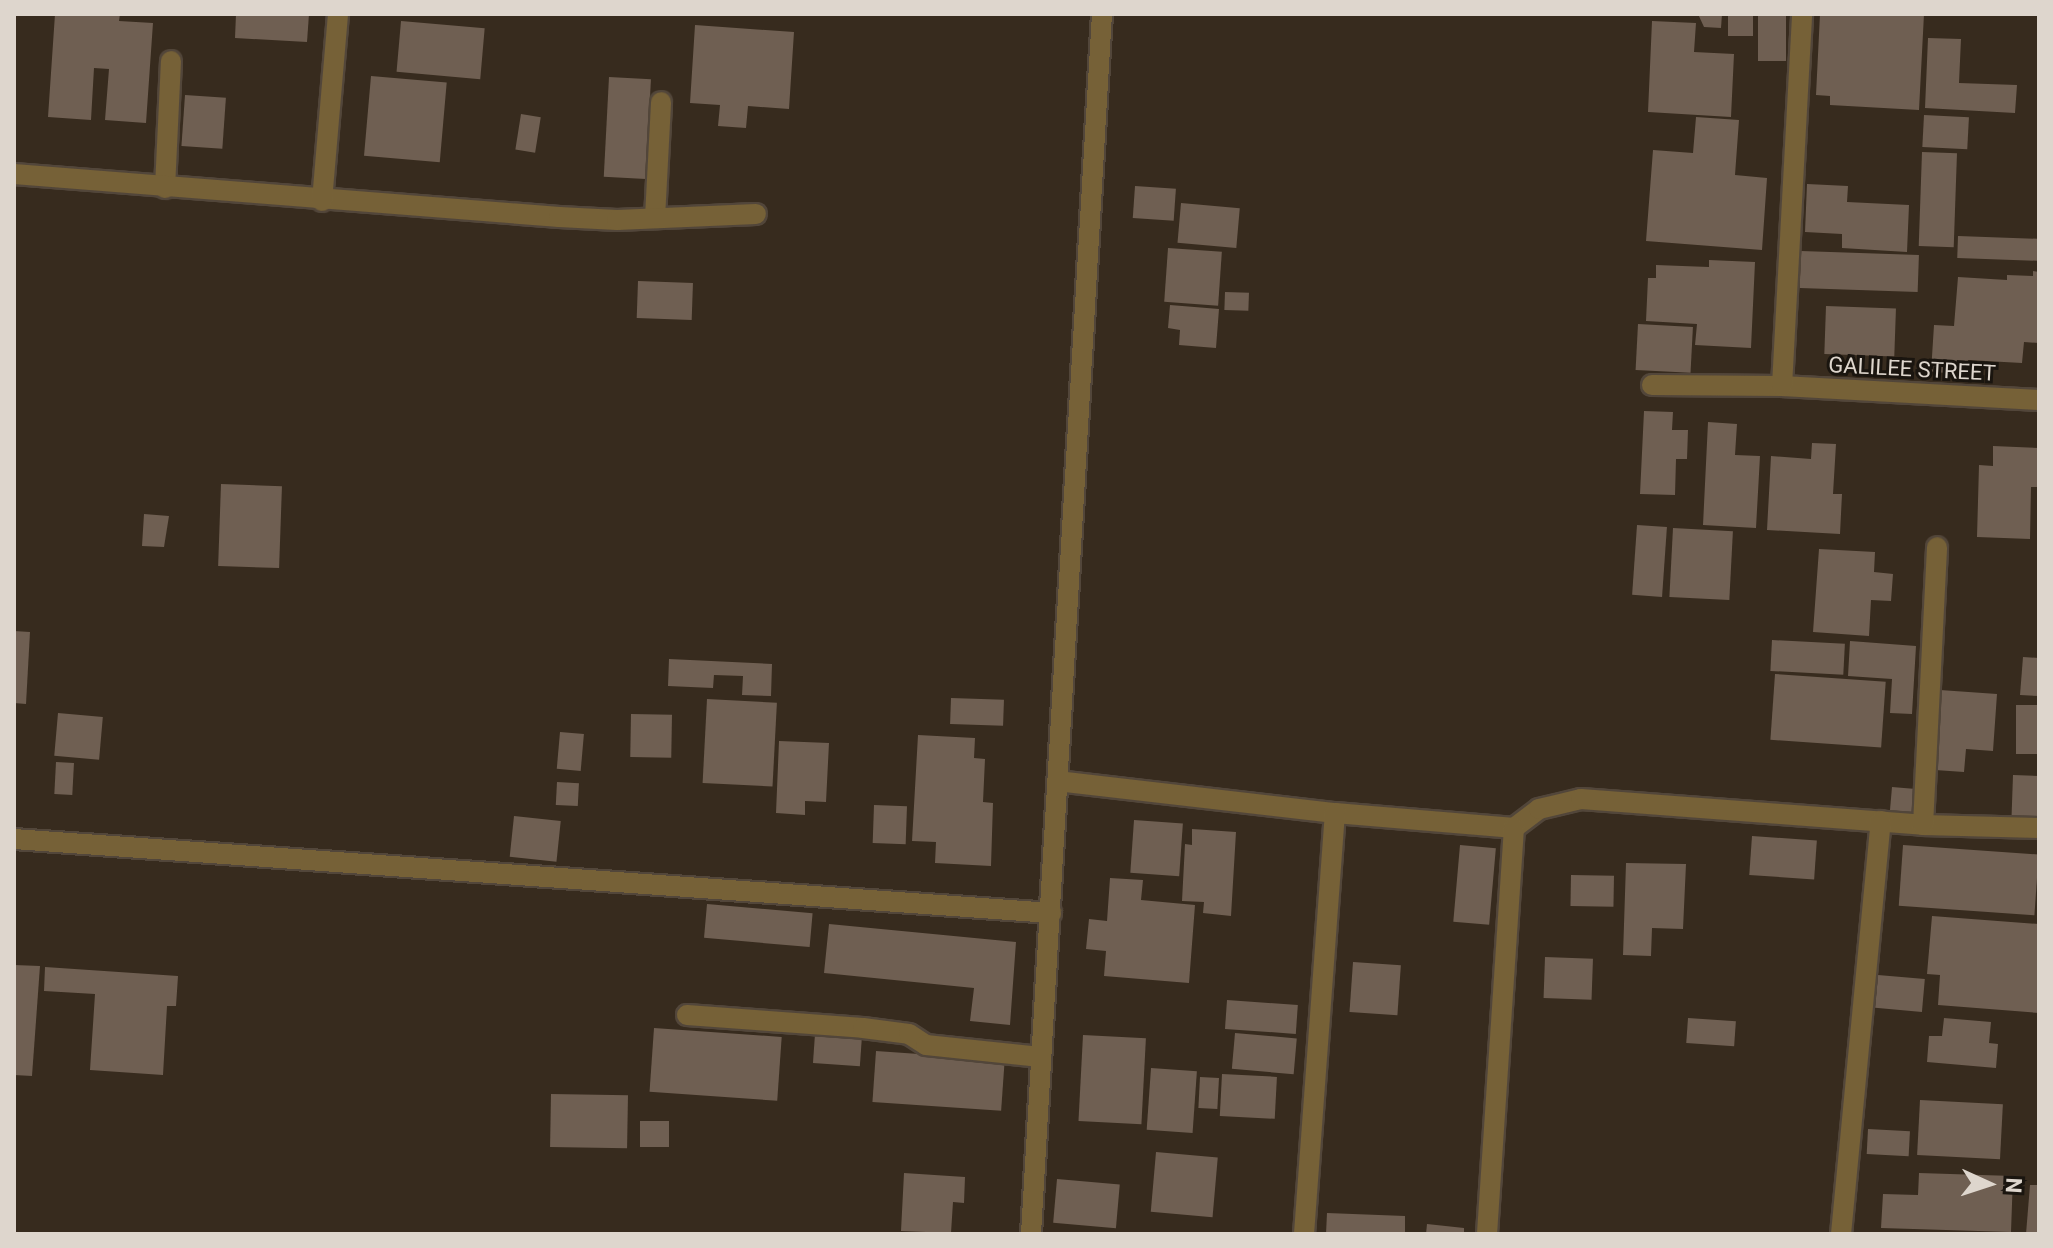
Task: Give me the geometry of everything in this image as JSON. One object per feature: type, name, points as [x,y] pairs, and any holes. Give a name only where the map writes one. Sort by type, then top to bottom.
[{"type":"street","points":[[322,201],[338,14]]},
{"type":"street","points":[[1031,1234],[1102,14]]},
{"type":"street","points":[[1782,386],[1802,14]]},
{"type":"street","points":[[165,188],[171,61]]},
{"type":"street","points":[[655,218],[661,102]]},
{"type":"street","points":[[14,174],[322,201],[617,220],[756,214]]},
{"type":"street","name":"GALILEE STREET","points":[[1652,385],[1782,386],[2039,400]]},
{"type":"street","points":[[1923,825],[1937,547]]},
{"type":"street","points":[[1057,781],[1335,813],[1514,828],[1539,809],[1581,799],[1923,825],[2039,828]]},
{"type":"street","points":[[1304,1234],[1335,813]]},
{"type":"street","points":[[1841,1234],[1881,821]]},
{"type":"street","points":[[1487,1234],[1514,828]]},
{"type":"street","points":[[14,839],[1051,913]]},
{"type":"street","points":[[687,1015],[863,1028],[909,1034],[926,1045],[1040,1057]]},
{"type":"building","points":[[55,14],[120,14],[119,21],[153,23],[146,123],[105,120],[109,69],[94,68],[91,120],[48,117]]},
{"type":"building","points":[[236,14],[309,14],[307,42],[235,38]]},
{"type":"building","points":[[1698,14],[1722,14],[1721,28],[1704,27]]},
{"type":"building","points":[[1728,14],[1753,14],[1753,36],[1728,36]]},
{"type":"building","points":[[1758,14],[1786,14],[1786,61],[1758,61]]},
{"type":"building","points":[[1820,14],[1924,14],[1919,110],[1830,105],[1830,96],[1816,95]]},
{"type":"building","points":[[401,21],[485,28],[480,79],[397,72]]},
{"type":"building","points":[[1652,21],[1696,23],[1694,52],[1734,54],[1731,117],[1648,112]]},
{"type":"building","points":[[695,25],[794,32],[789,109],[748,106],[746,128],[718,126],[720,105],[690,103]]},
{"type":"building","points":[[1928,38],[1961,39],[1959,83],[2017,85],[2015,113],[1925,108]]},
{"type":"building","points":[[371,76],[447,83],[440,162],[364,156]]},
{"type":"building","points":[[609,77],[651,79],[646,179],[604,177]]},
{"type":"building","points":[[185,95],[226,98],[222,149],[181,146]]},
{"type":"building","points":[[521,114],[541,117],[535,153],[515,150]]},
{"type":"building","points":[[1924,115],[1969,117],[1967,149],[1922,147]]},
{"type":"building","points":[[1696,117],[1739,120],[1735,175],[1767,178],[1762,250],[1646,241],[1653,150],[1693,153]]},
{"type":"building","points":[[1922,152],[1957,153],[1954,247],[1919,246]]},
{"type":"building","points":[[1807,184],[1848,186],[1847,202],[1909,205],[1907,252],[1842,248],[1842,234],[1805,232]]},
{"type":"building","points":[[1135,186],[1176,189],[1174,221],[1133,218]]},
{"type":"building","points":[[1181,203],[1240,208],[1236,248],[1178,243]]},
{"type":"building","points":[[1958,236],[2038,239],[2037,261],[1957,258]]},
{"type":"building","points":[[1168,248],[1222,252],[1218,306],[1164,302]]},
{"type":"building","points":[[1801,251],[1919,255],[1918,292],[1800,288]]},
{"type":"building","points":[[1709,260],[1755,262],[1751,348],[1695,345],[1697,324],[1646,321],[1648,278],[1656,278],[1656,265],[1709,267]]},
{"type":"building","points":[[2033,271],[2039,272],[2039,343],[2024,342],[2022,363],[1968,360],[1967,374],[1931,372],[1934,325],[1954,326],[1958,277],[2007,280],[2007,275],[2033,276]]},
{"type":"building","points":[[638,281],[693,283],[692,320],[637,318]]},
{"type":"building","points":[[1225,292],[1249,293],[1248,311],[1224,310]]},
{"type":"building","points":[[1170,305],[1219,309],[1216,348],[1179,345],[1180,330],[1168,328]]},
{"type":"building","points":[[1826,306],[1896,308],[1894,356],[1824,354]]},
{"type":"building","points":[[1638,324],[1693,327],[1691,373],[1636,370]]},
{"type":"building","points":[[1644,411],[1673,412],[1672,430],[1688,430],[1687,459],[1676,459],[1675,495],[1640,494]]},
{"type":"building","points":[[1708,422],[1737,424],[1735,455],[1760,456],[1756,528],[1703,525]]},
{"type":"building","points":[[1812,443],[1836,444],[1833,494],[1842,494],[1840,534],[1767,530],[1771,456],[1811,459]]},
{"type":"building","points":[[1993,446],[2039,448],[2039,487],[2031,487],[2030,539],[1977,537],[1979,465],[1993,466]]},
{"type":"building","points":[[221,484],[282,486],[279,568],[218,566]]},
{"type":"building","points":[[144,514],[169,516],[164,547],[142,546]]},
{"type":"building","points":[[1637,525],[1667,527],[1662,597],[1632,595]]},
{"type":"building","points":[[1673,528],[1733,531],[1729,600],[1669,597]]},
{"type":"building","points":[[1819,549],[1875,552],[1874,572],[1893,574],[1891,601],[1871,600],[1869,636],[1813,632]]},
{"type":"building","points":[[14,631],[30,632],[26,704],[14,703]]},
{"type":"building","points":[[1772,640],[1845,644],[1843,675],[1770,671]]},
{"type":"building","points":[[1850,641],[1916,646],[1912,714],[1890,713],[1892,679],[1848,676]]},
{"type":"building","points":[[2023,657],[2039,658],[2039,696],[2020,695]]},
{"type":"building","points":[[669,659],[772,664],[771,696],[742,695],[743,676],[714,675],[713,688],[668,686]]},
{"type":"building","points":[[1775,674],[1886,682],[1881,748],[1770,740]]},
{"type":"building","points":[[1940,690],[1997,694],[1993,751],[1966,749],[1964,772],[1935,770]]},
{"type":"building","points":[[951,698],[1004,700],[1003,726],[950,724]]},
{"type":"building","points":[[707,699],[777,703],[773,787],[703,783]]},
{"type":"building","points":[[2016,705],[2039,705],[2039,754],[2016,754]]},
{"type":"building","points":[[58,713],[103,717],[99,760],[54,756]]},
{"type":"building","points":[[631,714],[672,715],[671,758],[630,757]]},
{"type":"building","points":[[560,732],[584,734],[581,771],[557,769]]},
{"type":"building","points":[[918,735],[975,738],[974,758],[985,759],[983,802],[993,803],[991,866],[935,863],[936,842],[912,841]]},
{"type":"building","points":[[779,741],[829,743],[826,802],[805,801],[805,815],[776,813]]},
{"type":"building","points":[[56,762],[74,763],[72,795],[54,794]]},
{"type":"building","points":[[2013,775],[2039,776],[2038,817],[2012,816]]},
{"type":"building","points":[[557,782],[579,783],[578,806],[556,805]]},
{"type":"building","points":[[1892,787],[1916,789],[1913,817],[1890,815]]},
{"type":"building","points":[[874,805],[907,806],[906,844],[873,843]]},
{"type":"building","points":[[514,816],[561,821],[556,862],[510,857]]},
{"type":"building","points":[[1134,820],[1183,823],[1179,876],[1130,873]]},
{"type":"building","points":[[1192,829],[1236,832],[1231,916],[1203,913],[1204,902],[1182,901],[1185,844],[1192,845]]},
{"type":"building","points":[[1752,836],[1817,841],[1814,879],[1749,875]]},
{"type":"building","points":[[1460,845],[1496,848],[1489,925],[1453,922]]},
{"type":"building","points":[[1903,845],[2039,854],[2034,915],[1899,906]]},
{"type":"building","points":[[1626,863],[1686,864],[1683,929],[1652,928],[1651,956],[1623,955]]},
{"type":"building","points":[[1571,875],[1614,876],[1613,907],[1570,906]]},
{"type":"building","points":[[1110,878],[1143,880],[1141,900],[1195,905],[1189,983],[1104,976],[1106,951],[1086,949],[1089,919],[1107,921]]},
{"type":"building","points":[[707,904],[813,913],[810,947],[704,938]]},
{"type":"building","points":[[1932,916],[2039,924],[2039,1013],[1938,1005],[1940,975],[1927,974]]},
{"type":"building","points":[[829,924],[1016,942],[1010,1025],[970,1021],[974,988],[824,973]]},
{"type":"building","points":[[1545,957],[1593,959],[1592,1000],[1544,998]]},
{"type":"building","points":[[1353,962],[1401,965],[1397,1015],[1350,1012]]},
{"type":"building","points":[[14,965],[40,966],[32,1076],[14,1075]]},
{"type":"building","points":[[45,967],[178,976],[176,1006],[167,1006],[163,1075],[90,1070],[95,994],[44,991]]},
{"type":"building","points":[[1878,975],[1925,979],[1922,1012],[1875,1008]]},
{"type":"building","points":[[1227,1000],[1298,1005],[1296,1034],[1225,1029]]},
{"type":"building","points":[[1688,1018],[1736,1021],[1734,1046],[1686,1043]]},
{"type":"building","points":[[1944,1018],[1991,1022],[1989,1043],[1998,1044],[1996,1068],[1927,1062],[1929,1036],[1942,1036]]},
{"type":"building","points":[[654,1028],[782,1037],[777,1101],[650,1092]]},
{"type":"building","points":[[1235,1033],[1297,1038],[1294,1074],[1232,1069]]},
{"type":"building","points":[[815,1034],[862,1037],[860,1066],[813,1063]]},
{"type":"building","points":[[1083,1035],[1146,1038],[1141,1124],[1078,1121]]},
{"type":"building","points":[[876,1051],[1005,1060],[1001,1111],[872,1102]]},
{"type":"building","points":[[1151,1068],[1197,1071],[1193,1133],[1147,1130]]},
{"type":"building","points":[[1222,1074],[1277,1077],[1275,1119],[1220,1116]]},
{"type":"building","points":[[1200,1077],[1219,1078],[1217,1109],[1198,1108]]},
{"type":"building","points":[[551,1094],[628,1095],[627,1148],[550,1147]]},
{"type":"building","points":[[1920,1100],[2003,1104],[2000,1159],[1917,1155]]},
{"type":"building","points":[[640,1121],[669,1121],[669,1147],[640,1147]]},
{"type":"building","points":[[1868,1129],[1910,1131],[1909,1156],[1867,1154]]},
{"type":"building","points":[[1156,1152],[1218,1157],[1213,1217],[1151,1212]]},
{"type":"building","points":[[904,1173],[965,1177],[964,1203],[953,1202],[951,1233],[901,1231]]},
{"type":"building","points":[[1919,1173],[2013,1176],[2011,1232],[1881,1228],[1883,1194],[1918,1195]]},
{"type":"building","points":[[1057,1179],[1120,1184],[1116,1228],[1053,1223]]},
{"type":"building","points":[[2030,1185],[2039,1185],[2039,1234],[2026,1234]]},
{"type":"building","points":[[1327,1213],[1405,1216],[1405,1234],[1326,1234]]},
{"type":"building","points":[[1427,1224],[1464,1228],[1464,1234],[1426,1234]]}]
